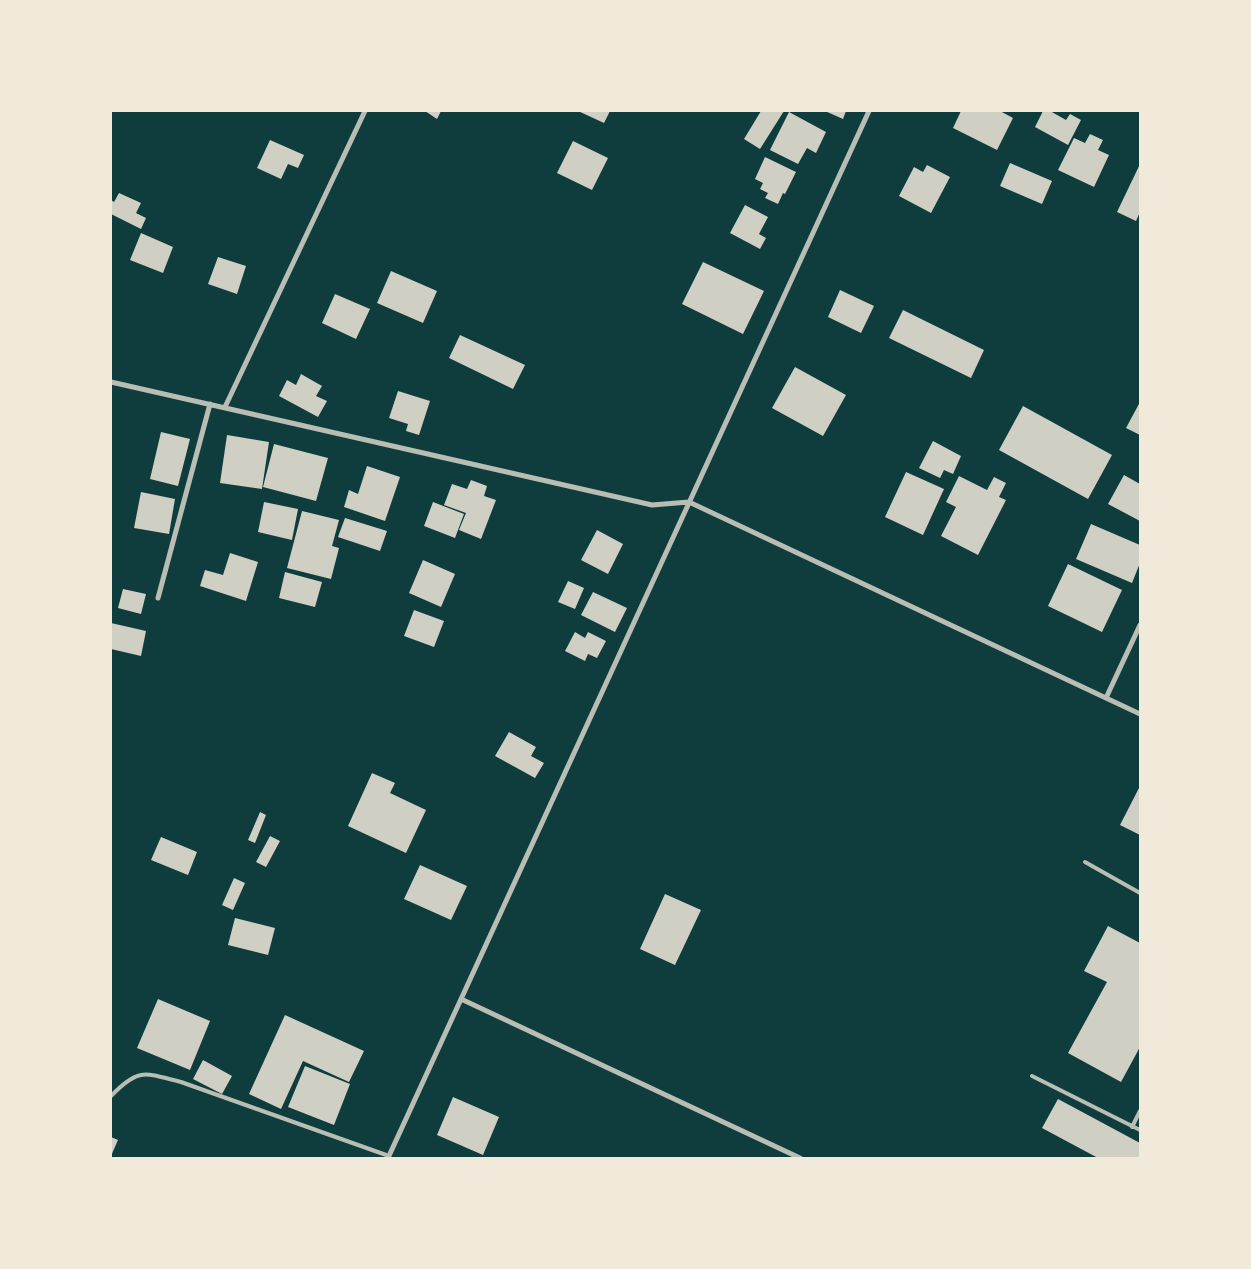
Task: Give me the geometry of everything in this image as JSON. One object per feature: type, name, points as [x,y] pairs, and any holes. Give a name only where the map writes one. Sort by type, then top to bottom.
[{"type":"street","points":[[225,408],[365,111]]},
{"type":"street","points":[[388,1157],[869,111]]},
{"type":"street","points":[[111,382],[652,505],[689,502],[1140,714]]},
{"type":"street","points":[[158,598],[210,404]]},
{"type":"street","points":[[1106,698],[1140,625]]},
{"type":"street","points":[[461,999],[800,1158]]},
{"type":"lane","points":[[1086,862],[1140,893]]},
{"type":"lane","points":[[111,1096],[125,1082],[138,1074],[151,1074],[182,1082],[388,1157]]},
{"type":"lane","points":[[1032,1076],[1140,1130]]},
{"type":"lane","points":[[1132,1127],[1140,1111]]},
{"type":"building","points":[[425,111],[441,111],[437,119]]},
{"type":"building","points":[[578,111],[610,111],[604,123]]},
{"type":"building","points":[[761,111],[784,111],[760,149],[744,139]]},
{"type":"building","points":[[825,111],[846,111],[843,119]]},
{"type":"building","points":[[961,111],[1000,111],[1013,118],[997,150],[953,128]]},
{"type":"building","points":[[1043,111],[1050,111],[1066,120],[1070,114],[1081,120],[1068,145],[1035,127]]},
{"type":"building","points":[[789,112],[826,132],[816,153],[807,148],[798,164],[770,150]]},
{"type":"building","points":[[1090,134],[1103,140],[1098,150],[1109,155],[1094,187],[1058,170],[1074,138],[1085,143]]},
{"type":"building","points":[[270,140],[304,155],[298,168],[288,164],[281,179],[257,168]]},
{"type":"building","points":[[573,141],[608,158],[592,190],[557,173]]},
{"type":"building","points":[[765,157],[796,172],[778,204],[765,198],[768,193],[760,189],[763,183],[755,179]]},
{"type":"building","points":[[1010,163],[1052,181],[1042,204],[1000,186]]},
{"type":"building","points":[[1140,164],[1140,212],[1136,221],[1117,212]]},
{"type":"building","points":[[927,165],[950,177],[931,213],[899,196],[914,167],[923,172]]},
{"type":"building","points":[[119,193],[141,203],[136,213],[146,218],[141,229],[111,214],[111,200],[114,202]]},
{"type":"building","points":[[745,205],[768,217],[759,234],[766,238],[760,249],[730,233]]},
{"type":"building","points":[[141,233],[173,247],[163,273],[130,260]]},
{"type":"building","points":[[218,257],[246,266],[237,294],[208,284]]},
{"type":"building","points":[[703,262],[764,291],[743,334],[682,304]]},
{"type":"building","points":[[391,271],[437,291],[423,323],[377,303]]},
{"type":"building","points":[[840,290],[874,306],[861,333],[828,317]]},
{"type":"building","points":[[335,294],[370,309],[356,339],[322,323]]},
{"type":"building","points":[[903,310],[984,350],[971,378],[889,338]]},
{"type":"building","points":[[460,335],[525,365],[513,389],[449,358]]},
{"type":"building","points":[[795,367],[846,395],[823,436],[772,408]]},
{"type":"building","points":[[301,374],[322,386],[316,396],[327,401],[318,417],[279,396],[287,380],[296,385]]},
{"type":"building","points":[[398,391],[430,401],[419,435],[406,431],[408,424],[389,418]]},
{"type":"building","points":[[1140,402],[1140,435],[1126,428]]},
{"type":"building","points":[[1023,406],[1112,455],[1088,499],[999,450]]},
{"type":"building","points":[[161,432],[190,439],[178,486],[150,479]]},
{"type":"building","points":[[227,435],[269,442],[262,489],[220,483]]},
{"type":"building","points":[[933,441],[961,456],[953,474],[944,470],[940,478],[919,468]]},
{"type":"building","points":[[274,444],[328,458],[316,501],[263,487]]},
{"type":"building","points":[[367,466],[400,477],[385,521],[344,507],[349,490],[358,494]]},
{"type":"building","points":[[906,472],[944,489],[923,535],[885,517]]},
{"type":"building","points":[[1124,475],[1140,484],[1140,521],[1108,504]]},
{"type":"building","points":[[959,476],[987,490],[994,477],[1006,483],[999,497],[1006,500],[978,555],[941,536],[956,507],[946,502]]},
{"type":"building","points":[[471,480],[487,486],[484,496],[496,500],[481,539],[459,530],[466,513],[444,505],[452,484],[467,489]]},
{"type":"building","points":[[141,492],[175,499],[169,534],[134,528]]},
{"type":"building","points":[[264,502],[298,509],[292,540],[258,532]]},
{"type":"building","points":[[433,502],[464,514],[455,538],[424,526]]},
{"type":"building","points":[[302,511],[339,520],[332,546],[339,548],[331,579],[287,568]]},
{"type":"building","points":[[345,518],[387,531],[380,551],[338,537]]},
{"type":"building","points":[[1091,524],[1140,545],[1140,563],[1132,583],[1076,559]]},
{"type":"building","points":[[597,530],[623,544],[608,574],[581,560]]},
{"type":"building","points":[[230,553],[258,562],[246,601],[200,586],[205,570],[223,575]]},
{"type":"building","points":[[423,560],[455,574],[441,607],[409,593]]},
{"type":"building","points":[[1068,564],[1122,590],[1102,632],[1048,606]]},
{"type":"building","points":[[285,572],[322,582],[315,607],[279,598]]},
{"type":"building","points":[[568,581],[584,588],[575,609],[558,602]]},
{"type":"building","points":[[123,589],[146,594],[141,614],[118,608]]},
{"type":"building","points":[[593,592],[627,608],[615,632],[581,615]]},
{"type":"building","points":[[414,610],[444,621],[434,647],[404,636]]},
{"type":"building","points":[[111,623],[146,631],[141,656],[111,649]]},
{"type":"building","points":[[575,632],[585,638],[588,632],[606,641],[597,658],[588,654],[585,661],[565,651]]},
{"type":"building","points":[[509,732],[536,747],[531,756],[544,763],[535,778],[495,756]]},
{"type":"building","points":[[372,773],[395,783],[390,793],[426,810],[406,853],[348,826]]},
{"type":"building","points":[[1140,786],[1140,835],[1120,825]]},
{"type":"building","points":[[260,812],[266,815],[255,843],[248,840]]},
{"type":"building","points":[[270,836],[280,841],[266,867],[256,862]]},
{"type":"building","points":[[161,837],[197,852],[188,875],[151,860]]},
{"type":"building","points":[[420,865],[467,886],[451,920],[404,899]]},
{"type":"building","points":[[234,878],[245,883],[233,910],[222,905]]},
{"type":"building","points":[[665,894],[701,910],[675,965],[640,949]]},
{"type":"building","points":[[235,918],[275,928],[268,955],[228,945]]},
{"type":"building","points":[[1108,926],[1140,943],[1140,1047],[1121,1082],[1068,1053],[1107,982],[1084,971]]},
{"type":"building","points":[[158,999],[210,1021],[190,1070],[137,1048]]},
{"type":"building","points":[[285,1015],[364,1051],[349,1082],[303,1061],[281,1109],[249,1094]]},
{"type":"building","points":[[203,1060],[232,1076],[222,1094],[193,1079]]},
{"type":"building","points":[[305,1066],[350,1084],[334,1125],[288,1107]]},
{"type":"building","points":[[453,1097],[499,1117],[483,1155],[437,1135]]},
{"type":"building","points":[[1058,1099],[1140,1143],[1140,1158],[1098,1158],[1042,1128]]},
{"type":"building","points":[[111,1137],[118,1140],[111,1156]]}]
